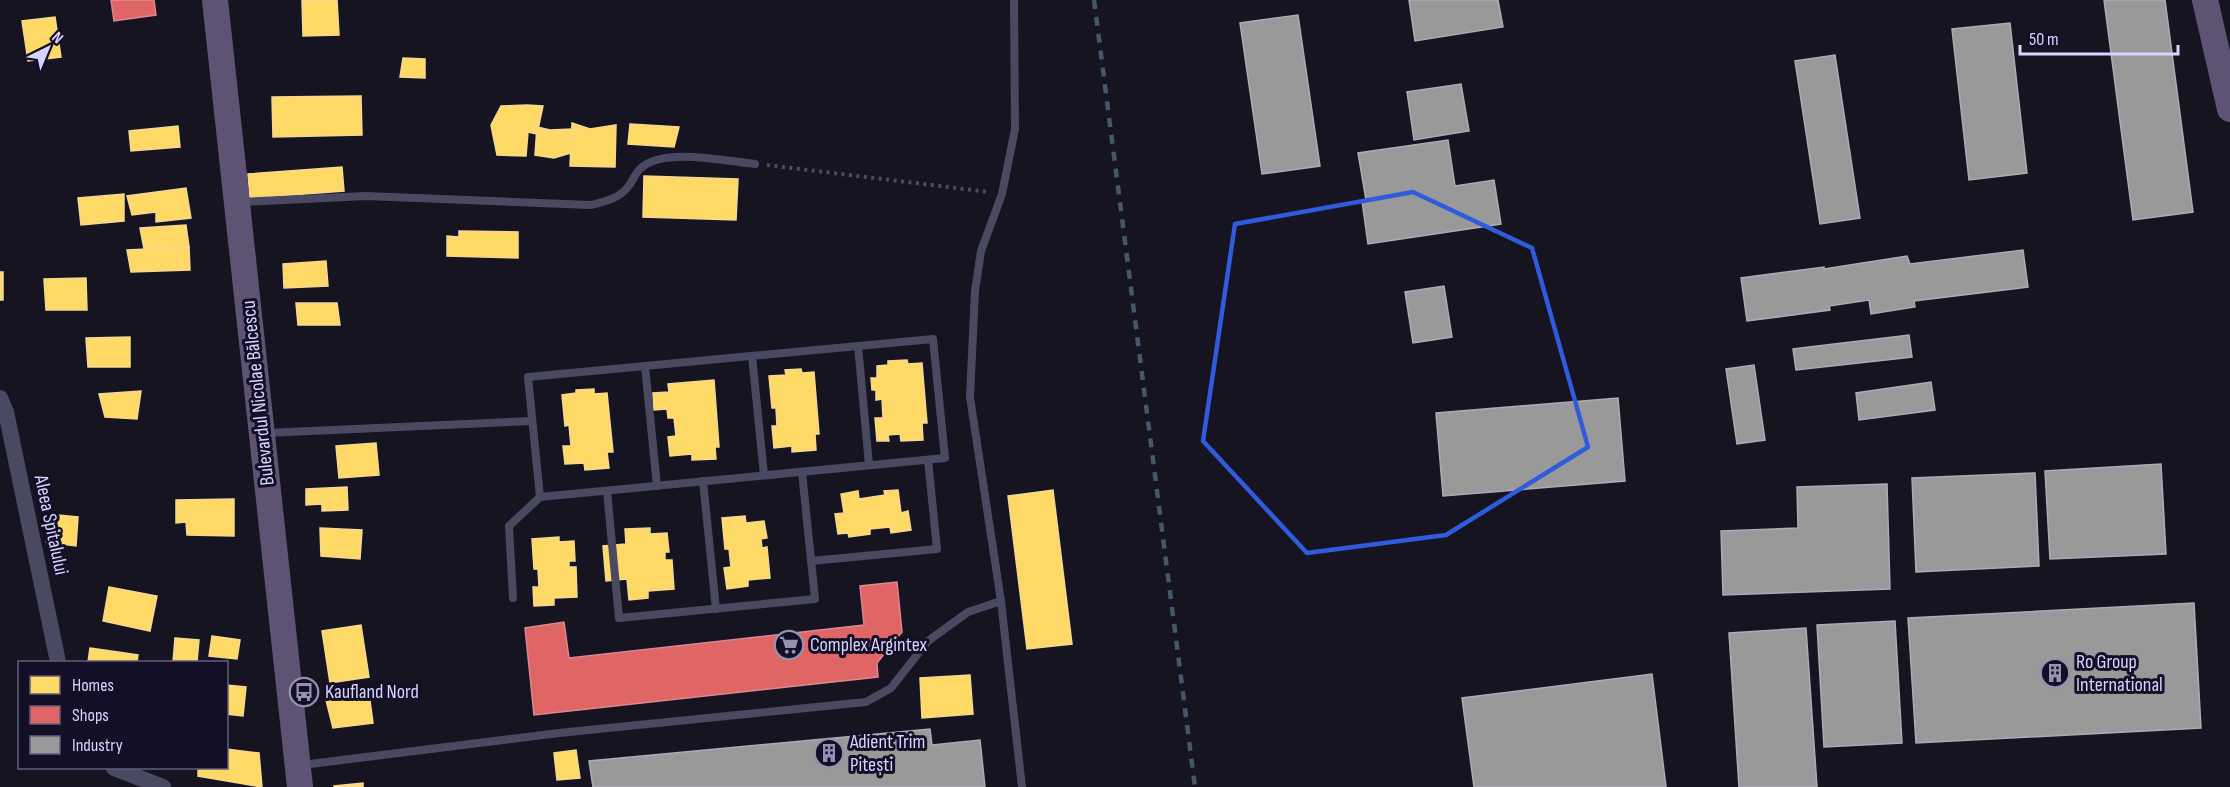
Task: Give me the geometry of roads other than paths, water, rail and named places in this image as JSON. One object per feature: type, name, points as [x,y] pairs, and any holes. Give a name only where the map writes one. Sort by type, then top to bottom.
[{"type":"main road","name":"Bulevardul Nicolae Bălcescu","points":[[215,0],[299,776]]},
{"type":"main road","points":[[2205,0],[2230,109]]},
{"type":"street","name":"Aleea Spitalului","points":[[0,398],[6,412],[58,661]]},
{"type":"street","points":[[117,769],[163,787]]},
{"type":"lane","points":[[1014,0],[1016,129],[1002,194],[981,251],[975,291],[970,397],[1001,601],[1022,787]]},
{"type":"lane","points":[[237,202],[366,196],[591,205],[614,199],[627,187],[640,168],[650,161],[675,156],[754,164]]},
{"type":"lane","points":[[513,598],[509,526],[540,497],[945,458],[933,339],[528,377],[540,497]]},
{"type":"lane","points":[[858,346],[869,465]]},
{"type":"lane","points":[[752,356],[764,476]]},
{"type":"lane","points":[[645,366],[657,486]]},
{"type":"lane","points":[[262,433],[532,421]]},
{"type":"lane","points":[[811,561],[937,549],[928,460]]},
{"type":"lane","points":[[606,491],[619,618],[716,609],[815,599],[802,472]]},
{"type":"lane","points":[[703,482],[716,609]]},
{"type":"lane","points":[[299,776],[559,733],[866,702],[891,688],[928,641],[968,612],[1001,601]]},
{"type":"railway","points":[[1094,0],[1195,787]]},
{"type":"place","name":"Complex Argintex","points":[[789,645]]},
{"type":"place","name":"Ro Group International","points":[[2055,673]]},
{"type":"place","name":"Kaufland Nord","points":[[304,692]]},
{"type":"place","name":"Adient Trim Pitești","points":[[829,753]]}]
